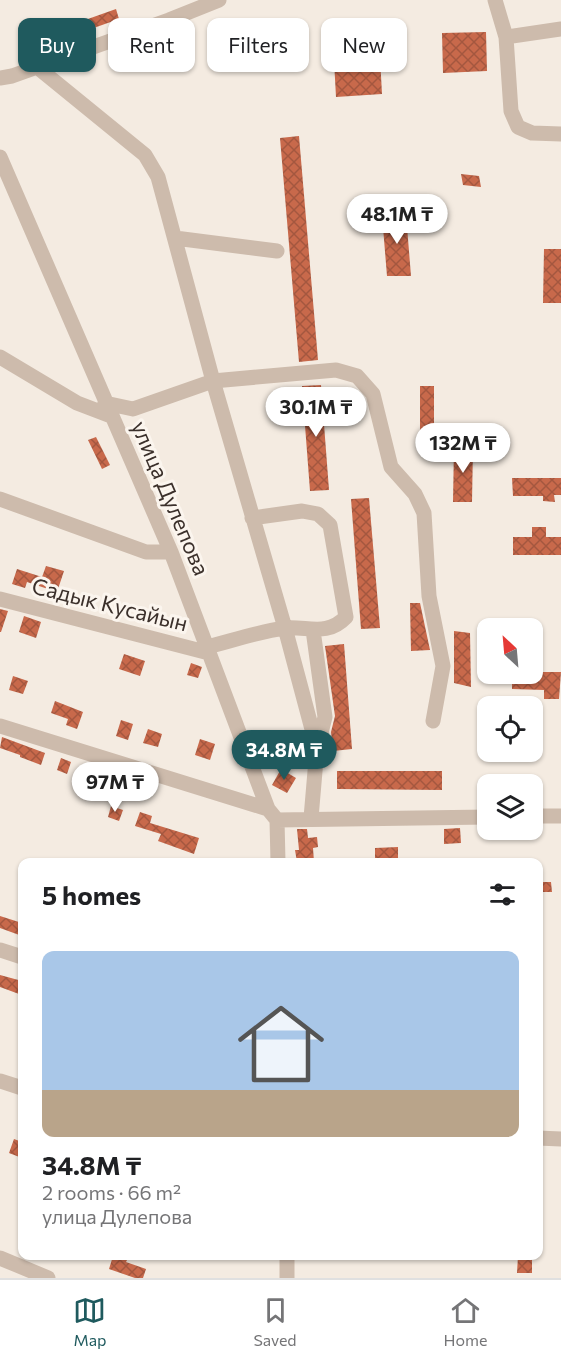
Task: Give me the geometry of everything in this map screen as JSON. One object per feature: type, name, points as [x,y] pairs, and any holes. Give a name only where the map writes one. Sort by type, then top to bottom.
[{"type":"street","points":[[96,46],[219,0]]},
{"type":"street","points":[[495,0],[507,37],[511,111],[518,127],[532,133],[561,134]]},
{"type":"street","points":[[507,37],[561,29]]},
{"type":"street","points":[[0,78],[20,72]]},
{"type":"street","points":[[43,72],[145,155],[158,177],[317,748]]},
{"type":"street","name":"улица Дулепова","points":[[0,157],[171,552],[273,815],[278,858]]},
{"type":"street","points":[[175,238],[277,251]]},
{"type":"street","points":[[0,357],[77,403],[108,410],[133,409],[213,381],[336,370],[357,376],[373,394],[392,467],[415,494],[424,513],[429,596],[443,666],[433,720]]},
{"type":"street","points":[[0,499],[146,552],[171,552]]},
{"type":"street","points":[[208,650],[285,628],[313,630],[338,626],[346,617],[330,525],[318,514],[302,511],[252,518]]},
{"type":"street","name":"Садык Кусайын","points":[[0,599],[208,650]]},
{"type":"street","points":[[311,818],[317,748],[325,717],[313,630]]},
{"type":"street","points":[[0,726],[273,815],[345,820],[477,817]]},
{"type":"street","points":[[543,816],[561,816]]},
{"type":"street","points":[[0,950],[18,956]]},
{"type":"street","points":[[0,1081],[18,1087]]},
{"type":"street","points":[[543,1138],[561,1139]]},
{"type":"street","points":[[0,1258],[48,1278]]},
{"type":"street","points":[[287,1278],[288,1260]]},
{"type":"building","points":[[116,9],[119,18],[108,18],[108,23],[96,27],[96,18],[91,18]]},
{"type":"building","points":[[486,32],[487,71],[443,73],[442,33]]},
{"type":"building","points":[[335,72],[381,72],[382,94],[336,97]]},
{"type":"building","points":[[299,136],[318,360],[299,362],[280,138]]},
{"type":"building","points":[[461,174],[479,176],[481,187],[463,185]]},
{"type":"building","points":[[406,214],[411,276],[387,276],[382,215]]},
{"type":"building","points":[[544,249],[561,249],[561,303],[543,303]]},
{"type":"building","points":[[321,385],[329,490],[310,491],[302,386]]},
{"type":"building","points":[[420,386],[434,386],[434,439],[420,439]]},
{"type":"building","points":[[96,437],[110,465],[102,469],[88,440]]},
{"type":"building","points":[[454,446],[473,447],[472,502],[453,502]]},
{"type":"building","points":[[512,478],[561,478],[561,495],[554,495],[555,502],[543,501],[543,496],[513,496]]},
{"type":"building","points":[[369,498],[380,628],[361,629],[351,499]]},
{"type":"building","points":[[532,527],[546,527],[546,537],[561,537],[561,555],[513,555],[513,537],[532,537]]},
{"type":"building","points":[[46,566],[64,571],[57,592],[27,582],[25,588],[12,584],[17,569],[42,577]]},
{"type":"building","points":[[410,603],[420,603],[430,650],[411,651]]},
{"type":"building","points":[[0,609],[8,611],[1,632],[0,632]]},
{"type":"building","points":[[24,616],[41,622],[36,638],[19,632]]},
{"type":"building","points":[[454,631],[470,633],[471,687],[454,683]]},
{"type":"building","points":[[344,644],[352,749],[333,751],[331,732],[335,716],[325,646]]},
{"type":"building","points":[[124,654],[145,661],[140,676],[119,669]]},
{"type":"building","points":[[191,663],[202,667],[198,678],[187,675]]},
{"type":"building","points":[[543,672],[561,672],[559,699],[544,699],[544,690],[512,689],[512,684],[543,684]]},
{"type":"building","points":[[13,676],[28,681],[23,694],[9,690]]},
{"type":"building","points":[[55,701],[83,712],[77,729],[66,725],[68,719],[51,713]]},
{"type":"building","points":[[121,720],[133,724],[128,740],[116,736]]},
{"type":"building","points":[[148,729],[162,734],[158,747],[143,743]]},
{"type":"building","points":[[2,737],[45,753],[41,765],[0,748]]},
{"type":"building","points":[[200,739],[215,744],[210,760],[195,755]]},
{"type":"building","points":[[61,758],[71,762],[67,774],[57,770]]},
{"type":"building","points":[[281,769],[296,778],[287,793],[272,785]]},
{"type":"building","points":[[337,771],[442,771],[442,790],[337,789]]},
{"type":"building","points":[[89,782],[99,786],[94,801],[84,797]]},
{"type":"building","points":[[111,806],[123,810],[119,821],[108,817]]},
{"type":"building","points":[[140,812],[152,816],[150,823],[199,838],[194,854],[158,841],[161,834],[135,826]]},
{"type":"building","points":[[460,828],[461,843],[444,844],[444,829]]},
{"type":"building","points":[[297,829],[307,829],[308,838],[317,837],[318,847],[313,848],[314,858],[296,858],[295,850],[299,850]]},
{"type":"building","points":[[398,847],[398,858],[375,858],[375,848]]},
{"type":"building","points":[[543,882],[551,882],[552,892],[543,892]]},
{"type":"building","points":[[0,916],[18,922],[18,935],[0,928]]},
{"type":"building","points":[[0,975],[18,980],[18,994],[0,987]]},
{"type":"building","points":[[14,1139],[18,1140],[18,1156],[9,1153]]},
{"type":"building","points":[[112,1260],[127,1260],[126,1262],[146,1269],[143,1278],[135,1278],[109,1269]]},
{"type":"building","points":[[518,1260],[532,1260],[532,1273],[517,1273]]}]
